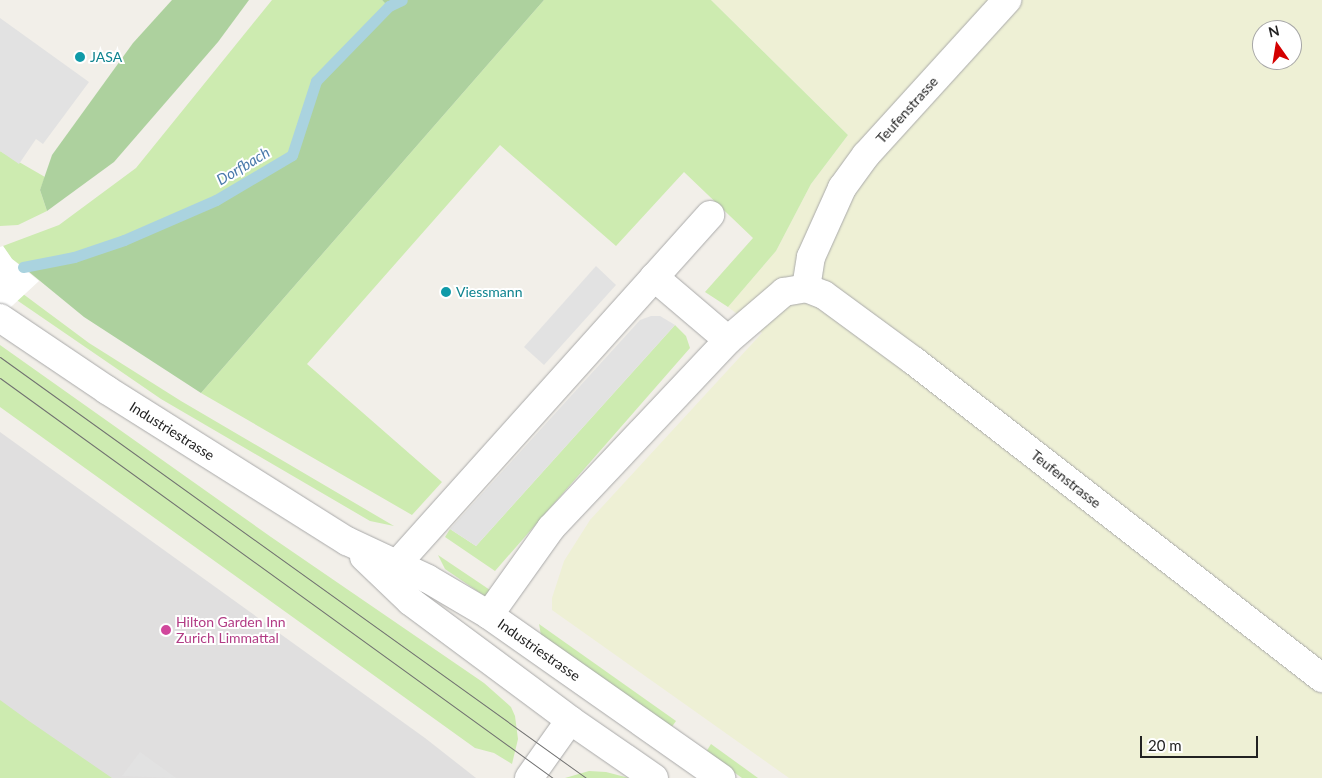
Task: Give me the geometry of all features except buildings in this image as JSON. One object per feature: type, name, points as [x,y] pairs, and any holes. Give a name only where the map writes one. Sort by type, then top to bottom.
[{"type":"street","name":"Teufenstrasse","points":[[1007,0],[866,154],[842,188],[811,257],[801,289],[824,295],[914,361],[1322,678]]},
{"type":"street","points":[[397,564],[710,216]]},
{"type":"street","points":[[654,277],[728,340]]},
{"type":"street","points":[[489,615],[551,528],[728,340],[770,302],[801,289]]},
{"type":"street","name":"Industriestrasse","points":[[0,318],[107,390],[347,541],[397,564],[489,615],[720,778]]},
{"type":"street","name":"Industriestrasse","points":[[347,541],[410,601],[570,720],[654,778]]},
{"type":"street","points":[[529,778],[570,720]]},
{"type":"shaded area","points":[[0,18],[89,82],[43,144],[36,139],[19,164],[0,151]]},
{"type":"shaded area","points":[[596,266],[616,285],[544,365],[524,347]]},
{"type":"shaded area","points":[[651,316],[660,316],[675,325],[476,546],[450,529],[640,320]]},
{"type":"shaded area","points":[[0,432],[425,738],[476,778],[0,778]]},
{"type":"shaded area","points":[[140,752],[176,778],[122,776]]},
{"type":"green space","points":[[172,0],[249,0],[218,42],[114,162],[47,211],[40,190],[52,155],[133,43]]},
{"type":"green space","points":[[272,0],[382,0],[389,6],[316,81],[292,155],[216,200],[124,240],[74,257],[23,267],[12,259],[3,246],[59,225],[136,168]]},
{"type":"green space","points":[[382,0],[544,0],[201,393],[84,317],[23,267],[74,257],[124,240],[216,200],[292,155],[316,81],[389,7]]},
{"type":"green space","points":[[544,0],[711,0],[848,135],[811,184],[776,251],[728,307],[705,292],[753,238],[684,172],[616,246],[500,145],[307,364],[442,482],[412,515],[201,393]]},
{"type":"green space","points":[[711,0],[1322,0],[1322,778],[789,778],[552,610],[552,598],[564,561],[590,520],[762,333],[728,307],[776,251],[811,184],[848,135]]},
{"type":"green space","points":[[0,151],[45,177],[40,190],[47,211],[18,225],[0,226]]},
{"type":"green space","points":[[11,285],[89,343],[181,401],[394,526],[370,521],[161,399],[5,292]]},
{"type":"green space","points":[[675,325],[686,336],[690,348],[495,571],[445,537],[450,529],[476,546]]},
{"type":"green space","points":[[0,345],[271,537],[484,683],[511,707],[515,716],[518,739],[512,764],[494,753],[475,748],[0,407]]},
{"type":"green space","points":[[438,555],[490,590],[486,597],[445,569]]},
{"type":"green space","points":[[539,624],[676,721],[671,728],[541,635]]},
{"type":"green space","points":[[0,700],[29,721],[112,778],[0,778]]},
{"type":"green space","points":[[711,744],[758,778],[742,778],[706,752]]},
{"type":"green space","points":[[589,771],[606,772],[629,778],[565,778]]},
{"type":"pier","points":[[3,246],[12,259],[39,281],[0,317],[0,247]]},
{"type":"waterway","name":"Dorfbach","points":[[23,267],[74,257],[124,240],[216,200],[292,155],[316,81],[389,6],[402,0]]},
{"type":"tram line","points":[[0,357],[586,778]]},
{"type":"tram line","points":[[0,378],[553,778]]},
{"type":"place","name":"JASA","points":[[80,57]]},
{"type":"place","name":"Viessmann","points":[[446,292]]},
{"type":"place","name":"Hilton Garden Inn Zurich Limmattal","points":[[166,630]]}]
